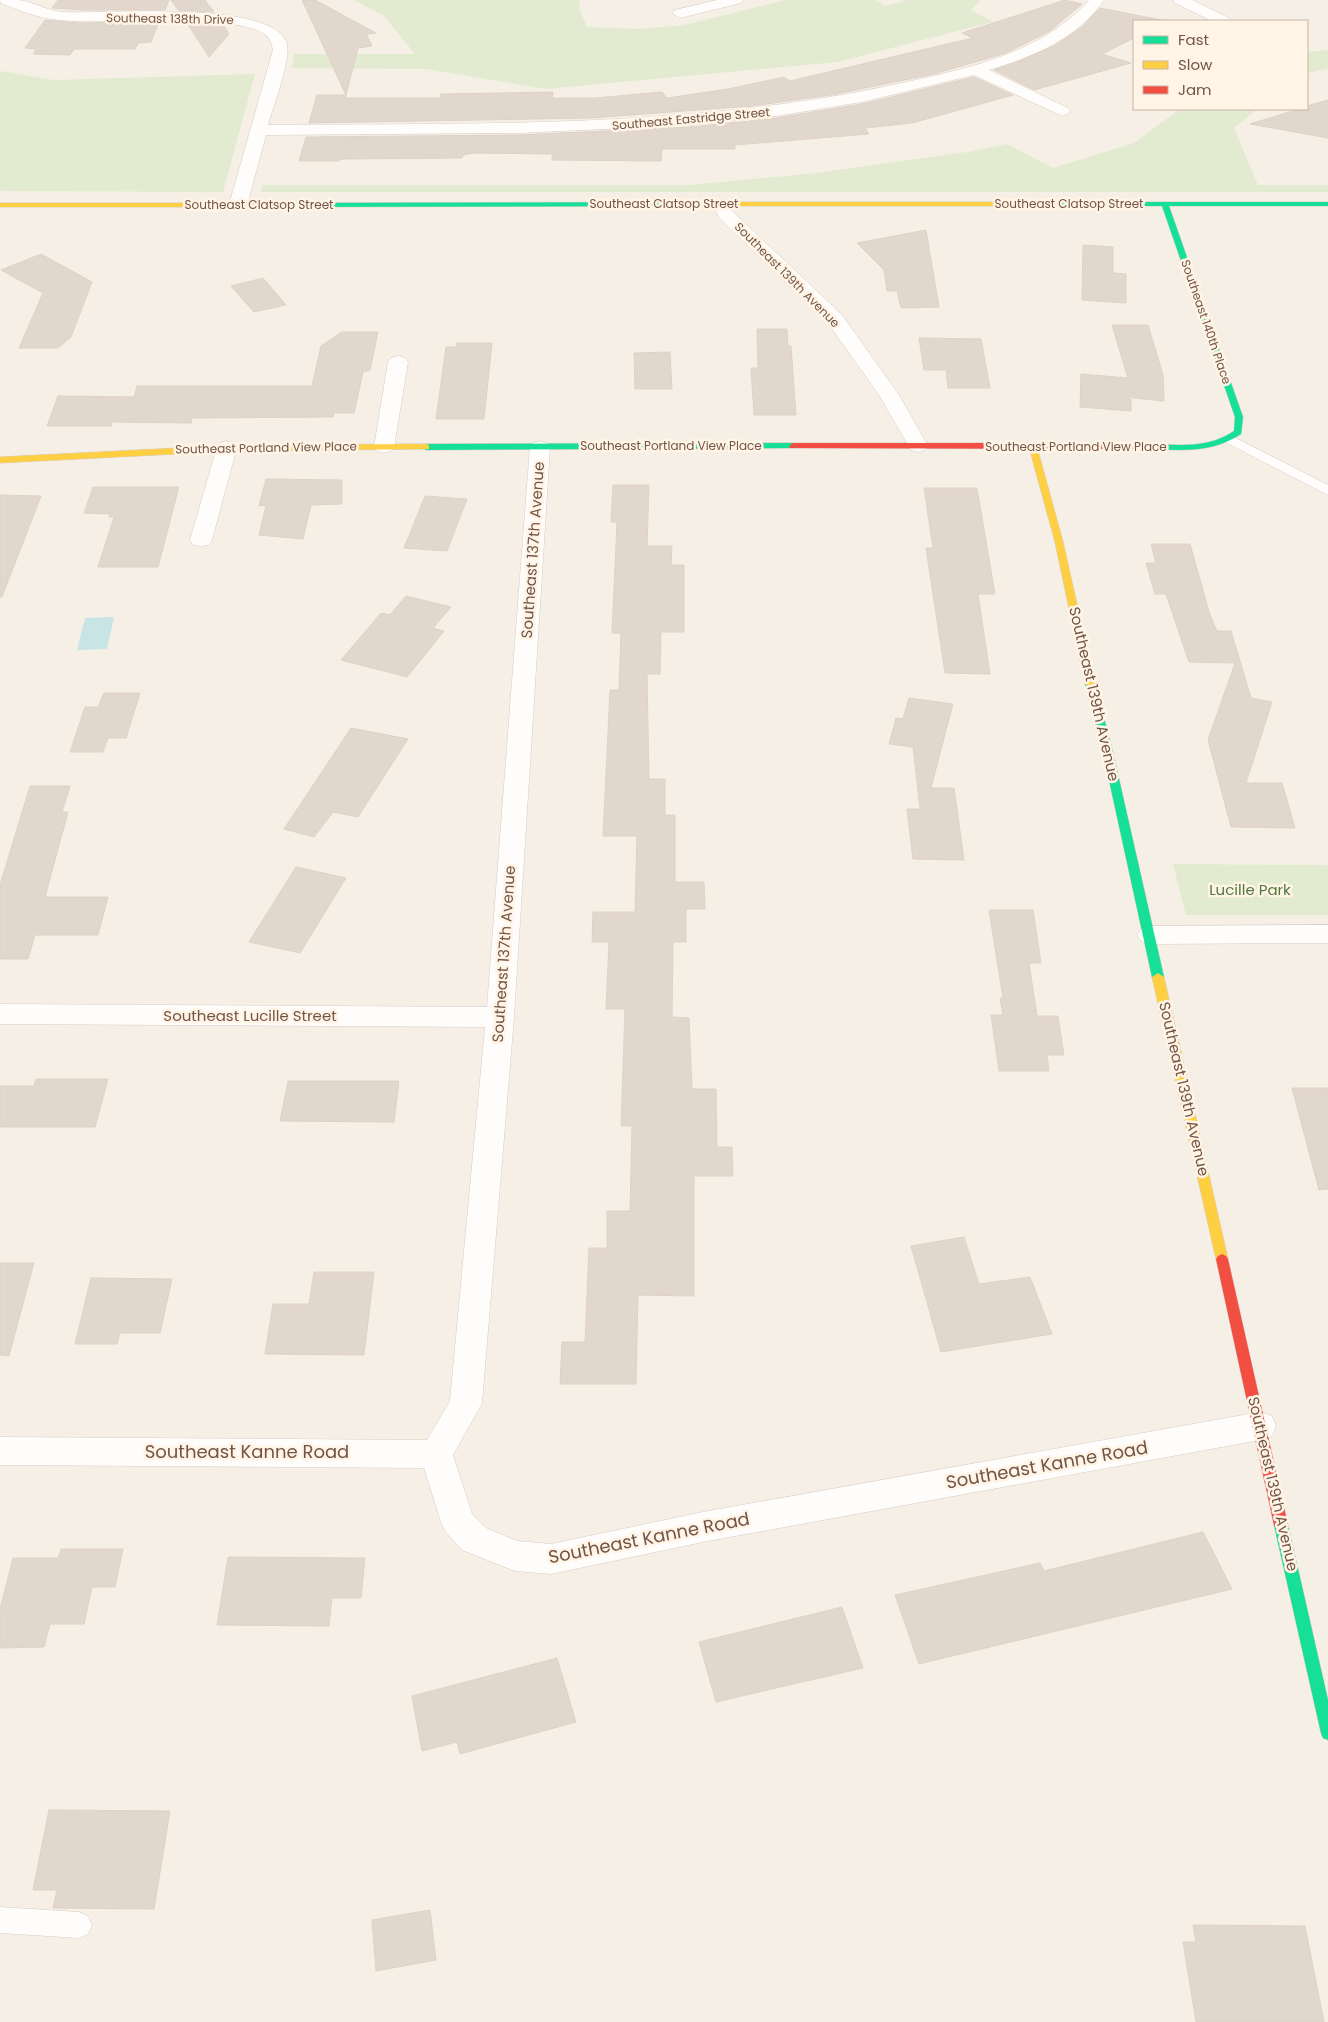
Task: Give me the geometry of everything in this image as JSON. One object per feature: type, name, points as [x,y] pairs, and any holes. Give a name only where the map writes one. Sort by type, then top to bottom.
[{"type":"street","name":"Southeast 138th Drive","points":[[6,0],[37,12],[60,16],[226,19],[254,23],[270,30],[279,40],[282,50],[238,205]]},
{"type":"street","points":[[680,13],[736,0]]},
{"type":"street","name":"Southeast Eastridge Street","points":[[258,130],[586,126],[669,123],[791,110],[914,86],[976,70],[1061,35],[1086,15],[1097,0]]},
{"type":"street","points":[[1180,0],[1222,20]]},
{"type":"street","points":[[976,70],[1062,111]]},
{"type":"street","name":"Southeast 139th Avenue","points":[[722,204],[725,214],[835,319],[889,396],[918,446]]},
{"type":"street","name":"Southeast 140th Place","points":[[1165,204],[1239,417],[1238,432],[1230,439]]},
{"type":"street","name":"Southeast Clatsop Street","points":[[0,205],[1328,204]]},
{"type":"street","points":[[384,446],[398,362]]},
{"type":"street","name":"Southeast Portland View Place","points":[[0,460],[91,457],[227,447],[1184,447],[1213,446],[1230,439]]},
{"type":"street","points":[[201,540],[227,447]]},
{"type":"street","name":"Southeast 137th Avenue","points":[[436,1454],[466,1403],[500,1017],[540,447]]},
{"type":"street","name":"Southeast 139th Avenue","points":[[1033,447],[1059,542],[1150,935],[1328,1733]]},
{"type":"street","points":[[1150,935],[1328,934]]},
{"type":"street","name":"Southeast Lucille Street","points":[[0,1014],[500,1017]]},
{"type":"street","name":"Southeast Kanne Road","points":[[0,1451],[436,1454],[458,1522],[474,1539],[515,1556],[551,1559],[703,1527],[1260,1426]]},
{"type":"lane","points":[[1230,439],[1328,491]]},
{"type":"lane","points":[[0,1920],[79,1924]]},
{"type":"green space","points":[[354,0],[580,0],[579,8],[587,27],[640,29],[684,25],[785,0],[875,0],[885,6],[908,0],[981,0],[971,10],[993,22],[837,62],[545,89],[427,69],[292,68],[294,54],[415,54],[384,16]]},
{"type":"green space","points":[[1328,50],[1328,69],[1308,73],[1308,52]]},
{"type":"green space","points":[[0,71],[54,80],[255,74],[223,192],[0,191]]},
{"type":"green space","points":[[1179,110],[1256,110],[1234,128],[1258,185],[1328,185],[1328,192],[261,192],[262,185],[690,185],[816,173],[967,152],[1007,144],[1053,168],[1134,143]]},
{"type":"green space","name":"Lucille Park","points":[[1173,864],[1328,865],[1328,915],[1186,915]]},
{"type":"water","points":[[114,617],[107,649],[77,650],[85,618]]},
{"type":"building","points":[[58,0],[169,0],[165,10],[52,8]]},
{"type":"building","points":[[171,0],[205,0],[214,12],[178,10]]},
{"type":"building","points":[[302,0],[315,0],[376,33],[366,34],[372,46],[358,48],[346,95]]},
{"type":"building","points":[[1065,0],[1082,4],[1050,31],[1006,53],[934,74],[831,95],[752,106],[591,118],[309,123],[317,95],[346,95],[345,98],[440,98],[441,94],[553,92],[552,98],[595,98],[662,92],[667,98],[728,89],[784,77],[790,81],[973,38],[962,33]]},
{"type":"building","points":[[1100,8],[1161,20],[1133,20],[1133,38],[1102,54],[1131,63],[1034,90],[994,70],[1054,46],[1082,27]]},
{"type":"building","points":[[45,20],[79,23],[159,22],[151,42],[138,43],[135,49],[74,49],[70,55],[33,54],[36,49],[25,48]]},
{"type":"building","points":[[187,23],[223,25],[229,34],[209,57]]},
{"type":"building","points":[[974,77],[1013,95],[912,123],[865,128],[869,134],[735,145],[735,149],[662,149],[661,161],[552,160],[552,154],[475,153],[463,155],[462,158],[299,161],[306,137],[518,135],[691,127],[776,118],[862,104]]},
{"type":"building","points":[[1328,100],[1328,138],[1250,124],[1296,110],[1308,110],[1308,106]]},
{"type":"building","points":[[926,230],[939,307],[901,308],[897,291],[887,291],[884,270],[857,243]]},
{"type":"building","points":[[1083,245],[1113,247],[1113,273],[1126,274],[1126,303],[1082,300]]},
{"type":"building","points":[[41,254],[92,282],[71,337],[58,348],[19,348],[43,293],[1,270]]},
{"type":"building","points":[[263,278],[286,305],[254,312],[231,286]]},
{"type":"building","points":[[1112,325],[1148,325],[1163,375],[1164,401],[1133,398],[1131,390],[1131,411],[1080,407],[1081,374],[1128,378]]},
{"type":"building","points":[[757,329],[787,329],[788,346],[791,346],[796,415],[754,415],[751,368],[758,368]]},
{"type":"building","points":[[342,332],[378,332],[370,370],[363,372],[354,413],[334,413],[333,417],[192,418],[191,423],[112,422],[111,426],[47,426],[58,396],[134,397],[137,386],[312,386],[321,346]]},
{"type":"building","points":[[919,338],[981,339],[990,388],[948,388],[946,370],[924,370]]},
{"type":"building","points":[[457,343],[492,343],[484,419],[436,419],[446,347],[456,347]]},
{"type":"building","points":[[670,352],[672,389],[635,389],[634,353]]},
{"type":"building","points":[[266,479],[342,480],[342,504],[311,505],[303,539],[259,535],[266,505],[259,506]]},
{"type":"building","points":[[613,485],[649,485],[647,546],[672,546],[671,565],[684,565],[684,632],[661,632],[660,674],[647,674],[649,779],[665,779],[665,815],[675,815],[675,882],[704,882],[705,909],[686,909],[686,942],[673,942],[672,1017],[689,1018],[692,1089],[716,1089],[717,1147],[732,1147],[733,1176],[694,1176],[694,1296],[638,1295],[636,1384],[560,1384],[562,1342],[585,1342],[589,1248],[607,1248],[607,1211],[630,1211],[632,1126],[621,1126],[625,1009],[606,1009],[609,942],[592,942],[593,912],[635,912],[637,836],[603,836],[610,690],[619,690],[621,633],[612,633],[617,522],[611,522]]},
{"type":"building","points":[[93,487],[179,487],[158,567],[98,567],[114,517],[109,517],[110,514],[84,513]]},
{"type":"building","points":[[924,488],[977,488],[995,594],[978,594],[990,674],[945,673],[926,548],[933,548]]},
{"type":"building","points":[[0,495],[41,496],[2,597],[0,597]]},
{"type":"building","points":[[425,496],[467,499],[447,551],[404,548]]},
{"type":"building","points":[[1151,544],[1190,544],[1210,615],[1217,631],[1231,631],[1251,698],[1272,702],[1246,783],[1282,783],[1295,828],[1231,827],[1208,740],[1235,663],[1189,662],[1166,594],[1155,594],[1146,563],[1156,563]]},
{"type":"building","points":[[406,596],[451,607],[433,628],[444,631],[407,677],[341,660],[381,613],[390,615]]},
{"type":"building","points":[[104,693],[140,693],[126,738],[108,738],[103,752],[70,752],[85,707],[98,707]]},
{"type":"building","points":[[909,698],[953,704],[931,788],[954,788],[964,860],[913,859],[907,809],[920,809],[913,747],[889,744],[896,718],[903,719]]},
{"type":"building","points":[[351,728],[408,739],[358,817],[333,812],[314,837],[284,829]]},
{"type":"building","points":[[30,786],[70,786],[62,812],[68,812],[45,897],[108,897],[98,935],[35,935],[28,959],[0,959],[0,885]]},
{"type":"building","points":[[296,867],[346,878],[300,953],[249,942]]},
{"type":"building","points":[[989,910],[1033,910],[1041,963],[1029,963],[1037,1016],[1058,1016],[1064,1055],[1047,1055],[1049,1071],[999,1071],[991,1015],[1003,1015],[1000,998],[1003,998]]},
{"type":"building","points":[[36,1079],[108,1079],[95,1127],[0,1127],[0,1086],[34,1086]]},
{"type":"building","points":[[288,1081],[399,1081],[394,1122],[280,1121]]},
{"type":"building","points":[[1292,1088],[1328,1088],[1328,1189],[1319,1190]]},
{"type":"building","points":[[964,1237],[979,1284],[1030,1277],[1052,1334],[941,1352],[911,1246]]},
{"type":"building","points":[[0,1263],[34,1263],[9,1356],[0,1355]]},
{"type":"building","points":[[314,1272],[374,1272],[364,1355],[265,1354],[273,1304],[309,1304]]},
{"type":"building","points":[[91,1278],[172,1279],[160,1333],[120,1333],[117,1344],[75,1344]]},
{"type":"building","points":[[1203,1532],[1232,1589],[919,1664],[895,1595],[1040,1563],[1044,1571]]},
{"type":"building","points":[[61,1549],[123,1549],[115,1587],[92,1587],[84,1624],[50,1624],[44,1647],[0,1648],[0,1609],[13,1558],[58,1558]]},
{"type":"building","points":[[228,1557],[365,1558],[361,1598],[332,1598],[329,1626],[217,1625]]},
{"type":"building","points":[[842,1607],[863,1668],[716,1702],[699,1642]]},
{"type":"building","points":[[557,1658],[576,1722],[460,1754],[457,1742],[422,1751],[412,1696]]},
{"type":"building","points":[[49,1810],[170,1811],[154,1909],[53,1908],[57,1890],[33,1890]]},
{"type":"building","points":[[430,1910],[436,1960],[376,1971],[372,1920]]},
{"type":"building","points":[[1193,1925],[1305,1926],[1324,2022],[1196,2022],[1183,1942],[1196,1942]]},
{"type":"traffic: fast","points":[[281,205],[729,204]]},
{"type":"traffic: fast","points":[[1058,204],[1328,204]]},
{"type":"traffic: fast","points":[[1137,446],[1203,447],[1228,439],[1238,432],[1239,417],[1165,204]]},
{"type":"traffic: fast","points":[[426,447],[793,446]]},
{"type":"traffic: fast","points":[[1090,684],[1107,748],[1158,977]]},
{"type":"traffic: fast","points":[[1281,1525],[1328,1733]]},
{"type":"traffic: slow","points":[[729,204],[1058,204]]},
{"type":"traffic: slow","points":[[0,205],[281,205]]},
{"type":"traffic: slow","points":[[0,460],[236,448],[426,447]]},
{"type":"traffic: slow","points":[[1033,447],[1059,542],[1090,684]]},
{"type":"traffic: slow","points":[[1158,977],[1222,1259]]},
{"type":"traffic: jam","points":[[793,446],[1137,446]]},
{"type":"traffic: jam","points":[[1222,1259],[1281,1525]]}]
